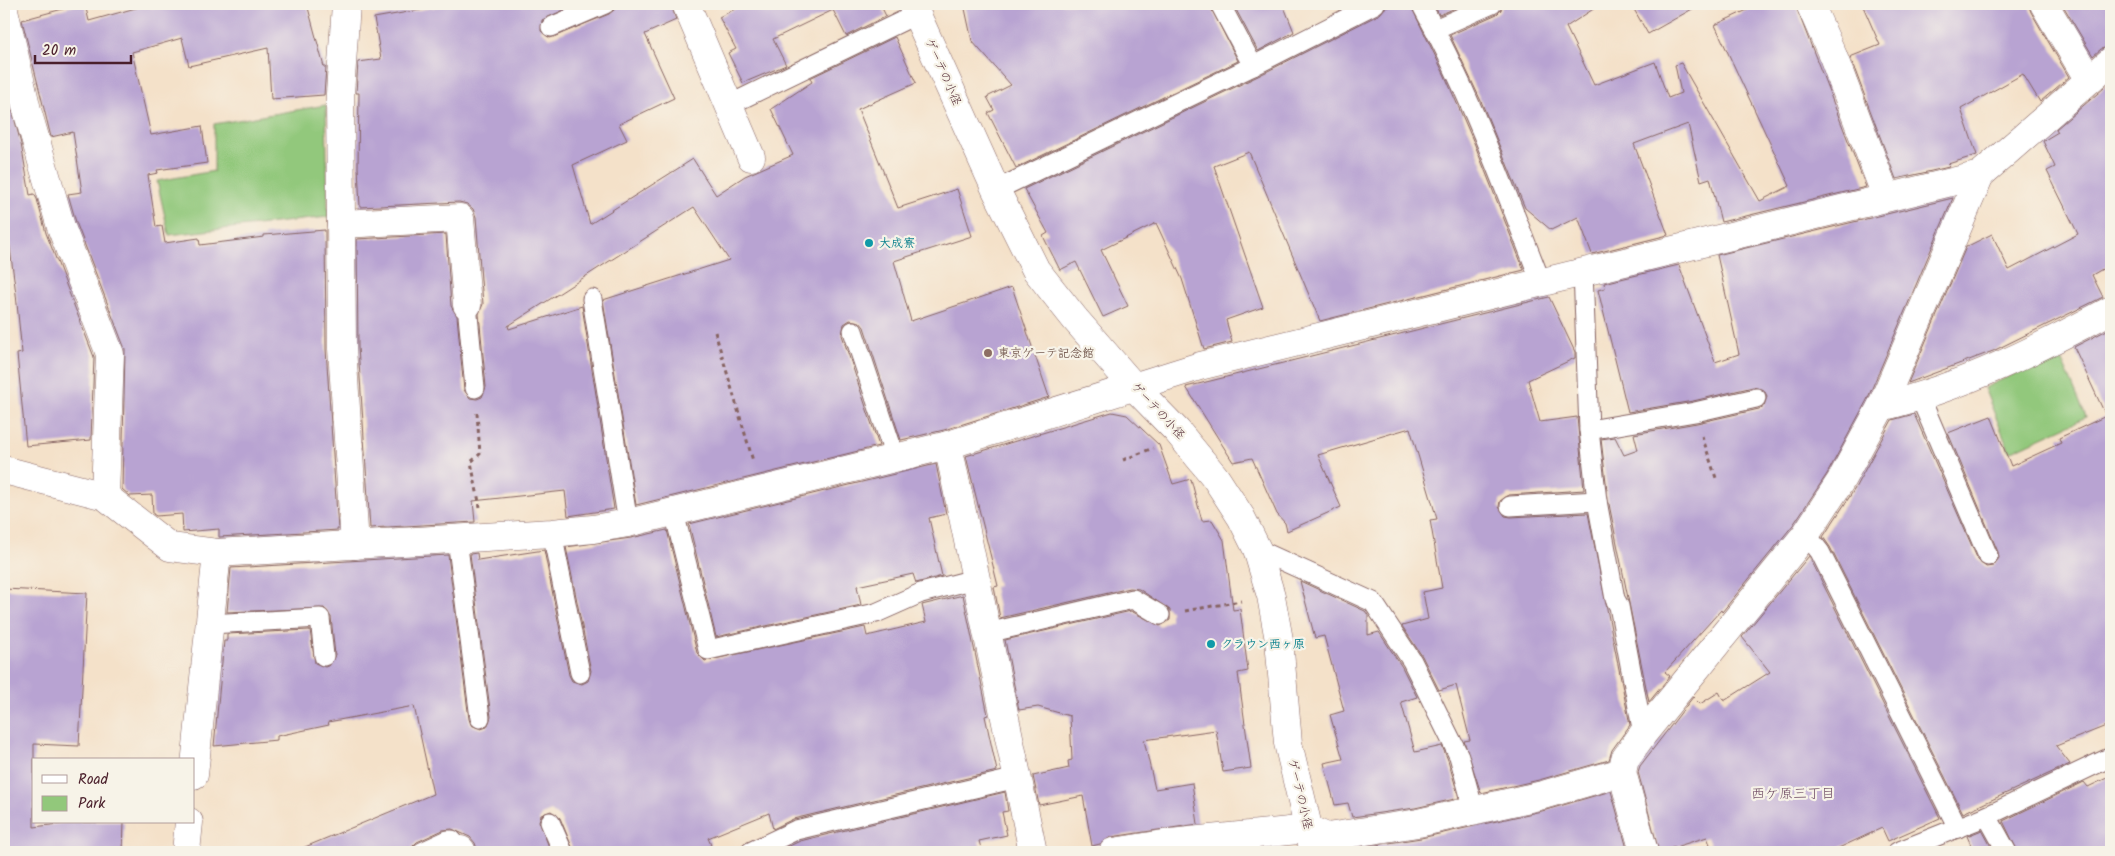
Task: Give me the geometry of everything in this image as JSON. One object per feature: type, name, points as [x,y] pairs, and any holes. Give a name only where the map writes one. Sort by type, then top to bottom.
[{"type":"street","points":[[346,4],[340,94],[342,348],[355,545]]},
{"type":"street","points":[[686,4],[751,157]]},
{"type":"street","points":[[1810,4],[1833,56],[1886,196]]},
{"type":"street","points":[[2044,4],[2089,80]]},
{"type":"street","name":"ゲーテの小径","points":[[915,9],[996,190],[1036,270],[1135,388],[1176,430],[1215,476],[1241,517],[1257,549],[1271,596],[1279,640],[1288,743],[1311,841]]},
{"type":"street","points":[[4,10],[27,110],[61,227],[110,354],[105,496]]},
{"type":"street","points":[[1644,852],[1622,772],[1625,759],[1806,534],[1840,482],[1881,407],[1980,174],[2111,61]]},
{"type":"street","points":[[4,470],[105,496],[170,547],[217,553],[552,533],[628,523],[948,445],[1135,388],[1200,366],[1980,174]]},
{"type":"street","points":[[341,224],[460,218],[467,305]]},
{"type":"street","points":[[1881,407],[1920,397],[2031,352],[2111,310]]},
{"type":"street","points":[[948,445],[1034,852]]},
{"type":"street","points":[[195,765],[217,553]]},
{"type":"street","points":[[1113,852],[1311,841],[1418,824],[1543,795],[1622,772]]},
{"type":"street","points":[[186,852],[189,824]]},
{"type":"lane","points":[[551,27],[605,4]]},
{"type":"lane","points":[[1220,4],[1253,66]]},
{"type":"lane","points":[[996,190],[1253,66],[1375,4]]},
{"type":"lane","points":[[1421,4],[1435,29],[1479,126],[1541,282]]},
{"type":"lane","points":[[1435,29],[1492,4]]},
{"type":"lane","points":[[729,105],[915,9]]},
{"type":"lane","points":[[1583,271],[1589,430],[1597,500],[1615,599],[1619,606],[1644,734]]},
{"type":"lane","points":[[592,299],[628,523]]},
{"type":"lane","points":[[467,305],[475,388]]},
{"type":"lane","points":[[853,331],[895,458]]},
{"type":"lane","points":[[1920,397],[1988,556]]},
{"type":"lane","points":[[1589,430],[1695,412],[1756,398]]},
{"type":"lane","points":[[1510,506],[1597,500]]},
{"type":"lane","points":[[674,512],[708,650],[876,613],[921,593],[975,579]]},
{"type":"lane","points":[[552,533],[580,673]]},
{"type":"lane","points":[[1806,534],[1820,552],[1958,828]]},
{"type":"lane","points":[[457,539],[480,718]]},
{"type":"lane","points":[[1257,549],[1373,602],[1412,661],[1459,756],[1474,810]]},
{"type":"lane","points":[[987,633],[1133,600],[1160,615]]},
{"type":"lane","points":[[209,624],[320,618],[324,656]]},
{"type":"lane","points":[[1897,852],[1987,816],[2111,757]]},
{"type":"lane","points":[[750,852],[796,830],[1017,778]]},
{"type":"lane","points":[[1987,816],[2007,852]]},
{"type":"lane","points":[[550,822],[563,852]]},
{"type":"lane","points":[[422,852],[448,840],[452,840],[461,851]]},
{"type":"path","points":[[715,332],[762,490]]},
{"type":"path","points":[[475,388],[480,454],[471,462],[485,537]]},
{"type":"path","points":[[1695,412],[1717,481]]},
{"type":"path","points":[[1123,460],[1155,448]]},
{"type":"path","points":[[1160,615],[1271,596]]},
{"type":"green space","points":[[326,105],[328,217],[169,235],[157,181],[214,171],[214,124]]},
{"type":"green space","points":[[2059,353],[2086,417],[2010,452],[1984,388]]},
{"type":"building","points":[[85,4],[89,21],[150,4],[151,8],[177,4],[307,4],[324,67],[326,67],[324,95],[271,99],[268,48],[189,66],[182,38],[132,52],[151,135],[202,126],[207,163],[157,170],[158,173],[148,175],[156,227],[162,226],[165,243],[199,238],[200,245],[264,237],[264,235],[325,230],[326,349],[338,530],[219,537],[219,529],[183,532],[182,514],[156,516],[153,514],[152,495],[130,496],[122,489],[125,349],[76,222],[68,194],[82,192],[73,132],[51,137],[22,20]]},
{"type":"building","points":[[454,4],[577,4],[542,20],[541,31],[550,38],[609,14],[614,10],[616,4],[671,4],[676,20],[645,34],[674,98],[619,124],[627,140],[573,165],[590,224],[693,159],[716,195],[745,176],[793,155],[771,109],[812,82],[810,78],[895,37],[916,83],[858,109],[898,208],[957,189],[972,236],[894,261],[911,321],[1012,287],[1049,397],[944,430],[901,440],[864,327],[860,322],[850,320],[844,324],[842,335],[879,446],[636,505],[603,300],[729,260],[694,207],[508,326],[509,329],[582,306],[614,509],[568,516],[565,491],[473,501],[475,522],[370,528],[358,347],[357,239],[446,234],[451,306],[457,316],[464,390],[470,398],[477,399],[482,397],[486,387],[479,314],[483,304],[476,217],[473,209],[467,204],[459,202],[360,207],[358,167],[359,93],[356,93],[358,62],[381,59],[374,18]]},
{"type":"building","points":[[745,4],[880,4],[886,16],[846,36],[833,10],[773,39],[786,65],[743,83],[728,53],[736,49],[719,17]]},
{"type":"building","points":[[964,4],[1209,4],[1238,61],[1016,168],[988,113],[994,110],[987,97],[1011,85],[972,41]]},
{"type":"building","points":[[1233,4],[1283,4],[1294,32],[1258,51]]},
{"type":"building","points":[[1396,4],[1410,4],[1445,76],[1475,145],[1524,270],[1320,321],[1249,152],[1214,166],[1263,307],[1226,320],[1232,342],[1204,349],[1182,279],[1156,223],[1101,250],[1128,306],[1103,317],[1076,262],[1060,270],[1043,236],[1048,233],[1024,189],[1258,76],[1380,14],[1385,8]]},
{"type":"building","points":[[1434,4],[1465,4],[1439,15]]},
{"type":"building","points":[[1503,4],[1601,4],[1566,27],[1594,85],[1655,62],[1668,98],[1681,93],[1675,65],[1681,63],[1760,201],[1790,186],[1715,25],[1760,4],[1795,4],[1866,187],[1721,222],[1710,178],[1701,181],[1688,124],[1634,144],[1668,235],[1592,254],[1578,217],[1551,230],[1525,208],[1481,101],[1450,35],[1497,14]]},
{"type":"building","points":[[1631,4],[1701,4],[1648,34]]},
{"type":"building","points":[[1862,4],[2028,4],[2069,77],[2040,102],[2023,74],[1961,109],[1977,155],[1948,164],[1949,167],[1896,179],[1850,57],[1880,45]]},
{"type":"building","points":[[2062,4],[2111,4],[2111,46],[2101,49],[2093,56]]},
{"type":"building","points":[[4,79],[21,144],[30,195],[34,194],[37,199],[46,233],[94,357],[91,440],[26,446],[17,354],[22,353],[16,294],[8,233],[4,234]]},
{"type":"building","points":[[2111,82],[2111,264],[2092,275],[2103,297],[1993,351],[1908,383],[1966,247],[1992,234],[2009,270],[2078,234],[2047,171],[2055,167],[2043,141],[2058,132],[2056,129]]},
{"type":"building","points":[[1953,198],[1867,400],[1827,474],[1793,525],[1722,612],[1721,610],[1665,672],[1670,676],[1649,702],[1608,499],[1601,439],[1615,437],[1624,455],[1638,450],[1634,434],[1697,423],[1759,409],[1764,406],[1767,396],[1764,390],[1753,387],[1693,401],[1628,412],[1598,290],[1605,288],[1604,283],[1679,265],[1715,362],[1739,354],[1717,255]]},
{"type":"building","points":[[1549,297],[1575,352],[1575,358],[1528,380],[1540,422],[1577,417],[1584,490],[1509,495],[1500,501],[1499,507],[1505,516],[1511,517],[1588,513],[1630,725],[1612,750],[1609,760],[1539,780],[1481,793],[1464,741],[1470,740],[1456,685],[1439,690],[1422,656],[1402,626],[1428,619],[1423,592],[1442,588],[1430,520],[1437,519],[1410,428],[1318,455],[1341,507],[1287,531],[1285,523],[1277,514],[1252,458],[1233,462],[1186,387]]},
{"type":"building","points":[[2111,328],[2111,724],[2056,746],[2070,764],[1963,813],[1830,547],[1823,537],[1854,490],[1892,420],[1914,414],[1978,560],[1986,567],[1993,566],[1999,558],[1998,552],[1948,433],[1991,416],[2011,466],[2061,443],[2059,438],[2106,416],[2074,347]]},
{"type":"building","points":[[1112,412],[1127,415],[1159,445],[1173,484],[1191,479],[1202,521],[1212,520],[1224,540],[1233,610],[1240,609],[1248,671],[1238,673],[1251,768],[1223,772],[1216,730],[1144,740],[1155,789],[1192,783],[1198,824],[1111,837],[1100,844],[1092,846],[1083,796],[1039,805],[1033,776],[1069,768],[1068,761],[1072,760],[1070,716],[1038,707],[1019,710],[1005,640],[1131,611],[1160,626],[1170,620],[1170,610],[1139,589],[1130,588],[1000,618],[994,587],[998,586],[966,456]]},
{"type":"building","points":[[936,464],[946,514],[929,518],[942,576],[916,583],[913,574],[857,586],[861,605],[716,637],[689,524]]},
{"type":"building","points":[[667,530],[697,653],[705,661],[865,627],[867,636],[926,622],[922,605],[963,595],[988,715],[985,716],[997,771],[793,819],[773,829],[769,813],[708,838],[711,845],[695,852],[574,852],[560,818],[551,811],[541,815],[539,821],[551,852],[478,852],[475,843],[470,837],[452,829],[443,830],[417,842],[411,852],[293,852],[433,794],[414,706],[328,722],[329,725],[277,736],[277,740],[214,746],[224,641],[227,641],[227,634],[310,630],[315,663],[325,667],[330,665],[335,655],[331,617],[324,608],[227,612],[231,568],[448,555],[469,719],[471,725],[481,729],[487,727],[491,717],[470,554],[477,553],[478,560],[544,550],[569,675],[572,681],[582,684],[588,681],[591,671],[566,547],[631,538]]},
{"type":"building","points":[[1809,556],[1940,818],[1888,841],[1882,828],[1830,852],[1713,852],[1707,837],[1659,852],[1638,772],[1640,766],[1693,697],[1700,704],[1719,692],[1724,701],[1770,672],[1742,637]]},
{"type":"building","points":[[1300,581],[1365,611],[1368,615],[1368,635],[1379,632],[1402,667],[1417,697],[1401,702],[1415,752],[1442,746],[1459,798],[1415,808],[1352,817],[1348,803],[1335,805],[1324,763],[1343,759],[1330,715],[1344,711],[1324,636],[1315,638]]},
{"type":"building","points":[[4,589],[87,593],[79,746],[34,744],[34,758],[32,758],[32,824],[34,824],[34,827],[59,824],[124,824],[123,852],[4,852]]},
{"type":"building","points":[[2111,776],[2111,852],[2018,852],[2003,821],[2084,782],[2088,787]]},
{"type":"building","points":[[1611,791],[1628,852],[1331,852],[1421,838],[1546,810]]},
{"type":"building","points":[[1005,792],[1008,811],[1002,812],[1007,835],[979,841],[982,852],[777,852],[800,841]]},
{"type":"building","points":[[1982,830],[1994,852],[1974,852],[1967,836]]},
{"type":"place","name":"大成寮","points":[[869,243]]},
{"type":"place","name":"東京ゲーテ記念館","points":[[988,353]]},
{"type":"place","name":"クラウン西ヶ原","points":[[1211,644]]},
{"type":"district","name":"西ケ原三丁目","points":[[1793,794]]}]
